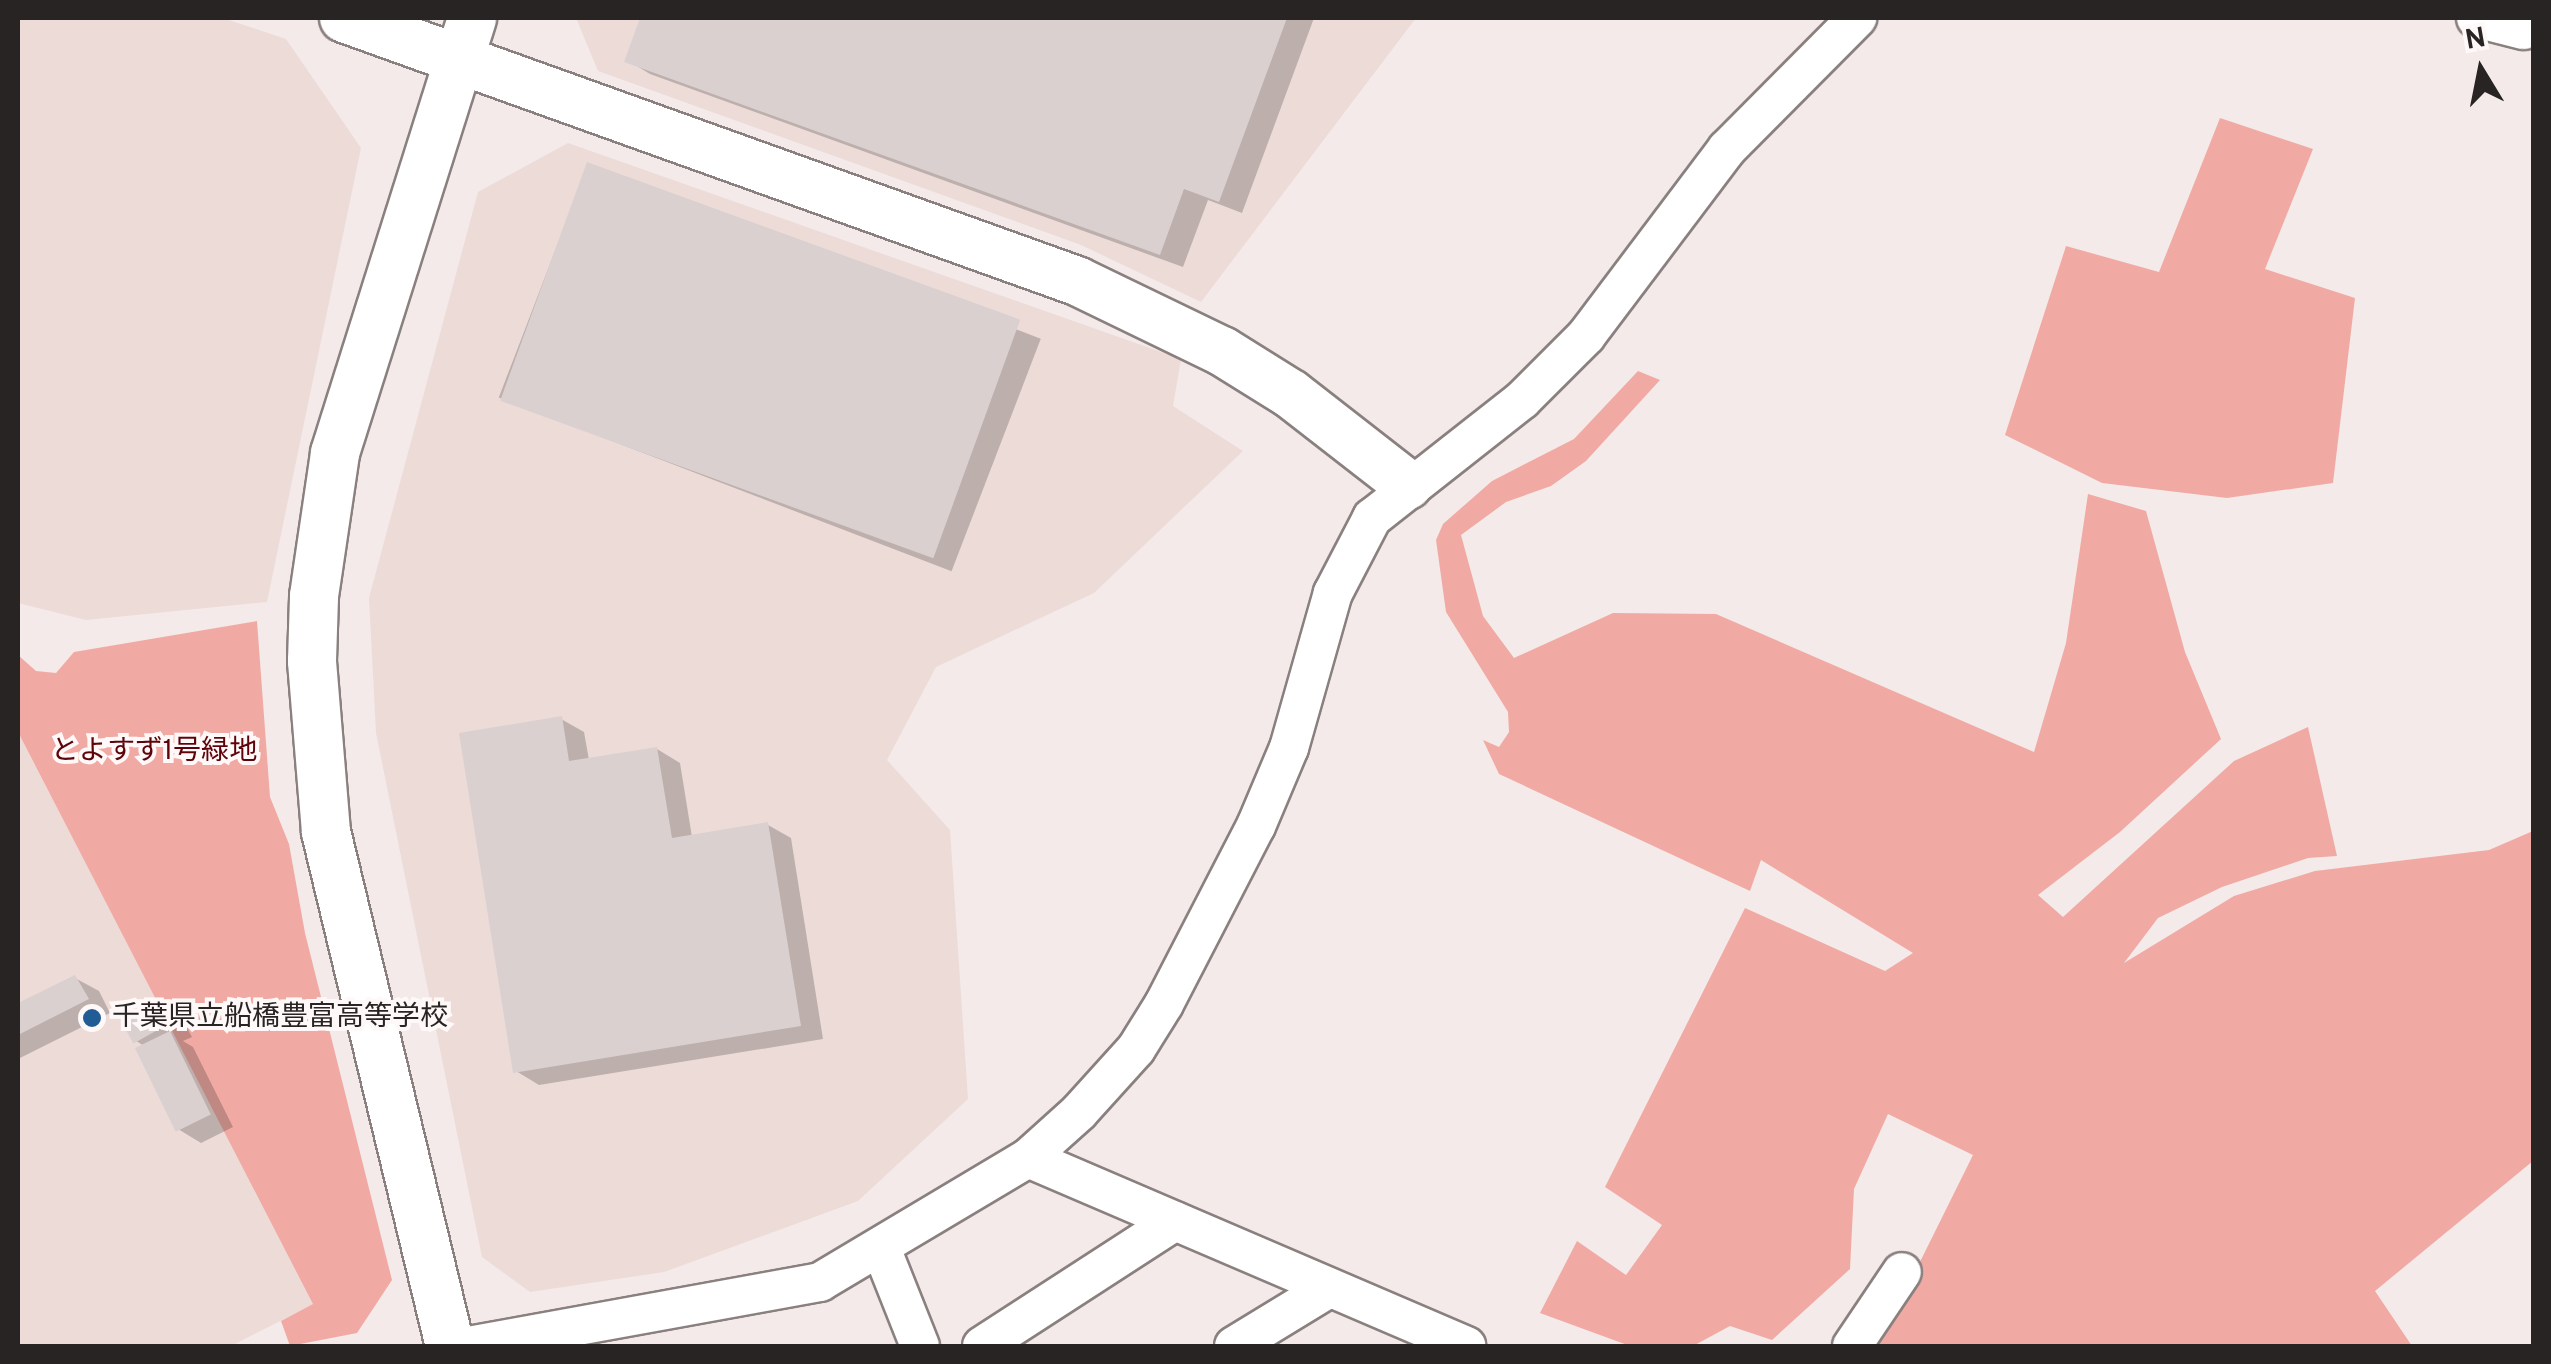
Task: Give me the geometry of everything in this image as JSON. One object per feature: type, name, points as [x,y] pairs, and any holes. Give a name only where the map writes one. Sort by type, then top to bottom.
[{"type":"street","points":[[344,18],[465,36],[1153,314],[1291,394],[1408,485]]},
{"type":"street","points":[[468,1346],[820,1282],[1028,1158],[1109,1082],[1164,1004],[1256,826],[1289,748],[1333,593],[1372,518],[1408,485],[1522,400],[1586,336],[1727,150],[1856,18]]},
{"type":"street","points":[[2476,18],[2523,30]]},
{"type":"street","points":[[450,1346],[326,832],[312,660],[314,596],[335,454],[465,36]]},
{"type":"street","points":[[1028,1158],[1465,1346]]},
{"type":"street","points":[[982,1346],[1175,1221]]},
{"type":"street","points":[[881,1248],[920,1346]]},
{"type":"street","points":[[1852,1346],[1902,1272]]},
{"type":"street","points":[[1234,1346],[1329,1288]]},
{"type":"shaded area","points":[[18,18],[223,18],[286,39],[361,148],[267,602],[86,620],[18,603]]},
{"type":"shaded area","points":[[576,18],[1416,18],[1201,302],[1081,245],[598,71]]},
{"type":"shaded area","points":[[568,143],[1181,359],[1173,406],[1243,451],[1094,593],[936,667],[887,760],[950,830],[968,1099],[858,1201],[664,1272],[530,1292],[482,1257],[376,733],[369,598],[478,192]]},
{"type":"shaded area","name":"千葉県立船橋豊富高等学校","points":[[18,732],[314,1304],[231,1346],[18,1346]]},
{"type":"green space","points":[[2220,118],[2313,149],[2265,269],[2355,298],[2333,483],[2227,498],[2102,483],[2005,435],[2066,246],[2159,272]]},
{"type":"green space","points":[[1638,371],[1660,380],[1586,461],[1551,486],[1506,502],[1461,535],[1483,616],[1514,658],[1613,613],[1716,614],[2034,752],[2066,643],[2088,494],[2146,511],[2185,652],[2221,739],[2120,832],[2038,895],[2063,917],[2234,761],[2308,727],[2337,856],[2308,858],[2222,887],[2158,918],[2124,963],[2234,896],[2315,871],[2489,850],[2533,831],[2533,1161],[2375,1291],[2412,1346],[1868,1346],[1909,1284],[1973,1155],[1888,1114],[1854,1189],[1850,1269],[1772,1340],[1730,1326],[1693,1346],[1630,1346],[1540,1313],[1577,1241],[1626,1275],[1662,1225],[1605,1187],[1745,908],[1885,971],[1913,953],[1761,860],[1750,891],[1499,774],[1483,740],[1499,747],[1509,732],[1508,712],[1446,612],[1436,540],[1443,524],[1492,481],[1574,439]]},
{"type":"green space","name":"とよすず1号緑地","points":[[257,621],[270,797],[289,844],[305,933],[392,1280],[357,1333],[290,1346],[281,1321],[313,1304],[18,732],[18,655],[36,671],[56,673],[74,652]]},
{"type":"building","points":[[640,18],[1287,18],[1219,202],[1184,189],[1160,255],[624,62]]},
{"type":"building","points":[[587,162],[1020,320],[933,558],[500,401]]},
{"type":"building","points":[[562,716],[569,761],[657,747],[672,838],[768,822],[801,1026],[513,1073],[459,733]]},
{"type":"building","points":[[75,975],[89,999],[18,1035],[18,1003]]},
{"type":"building","points":[[159,1003],[170,1023],[133,1043],[122,1023]]},
{"type":"building","points":[[170,1031],[211,1115],[176,1132],[135,1048]]},
{"type":"place","name":"千葉県立船橋豊富高等学校","points":[[92,1018]]}]
